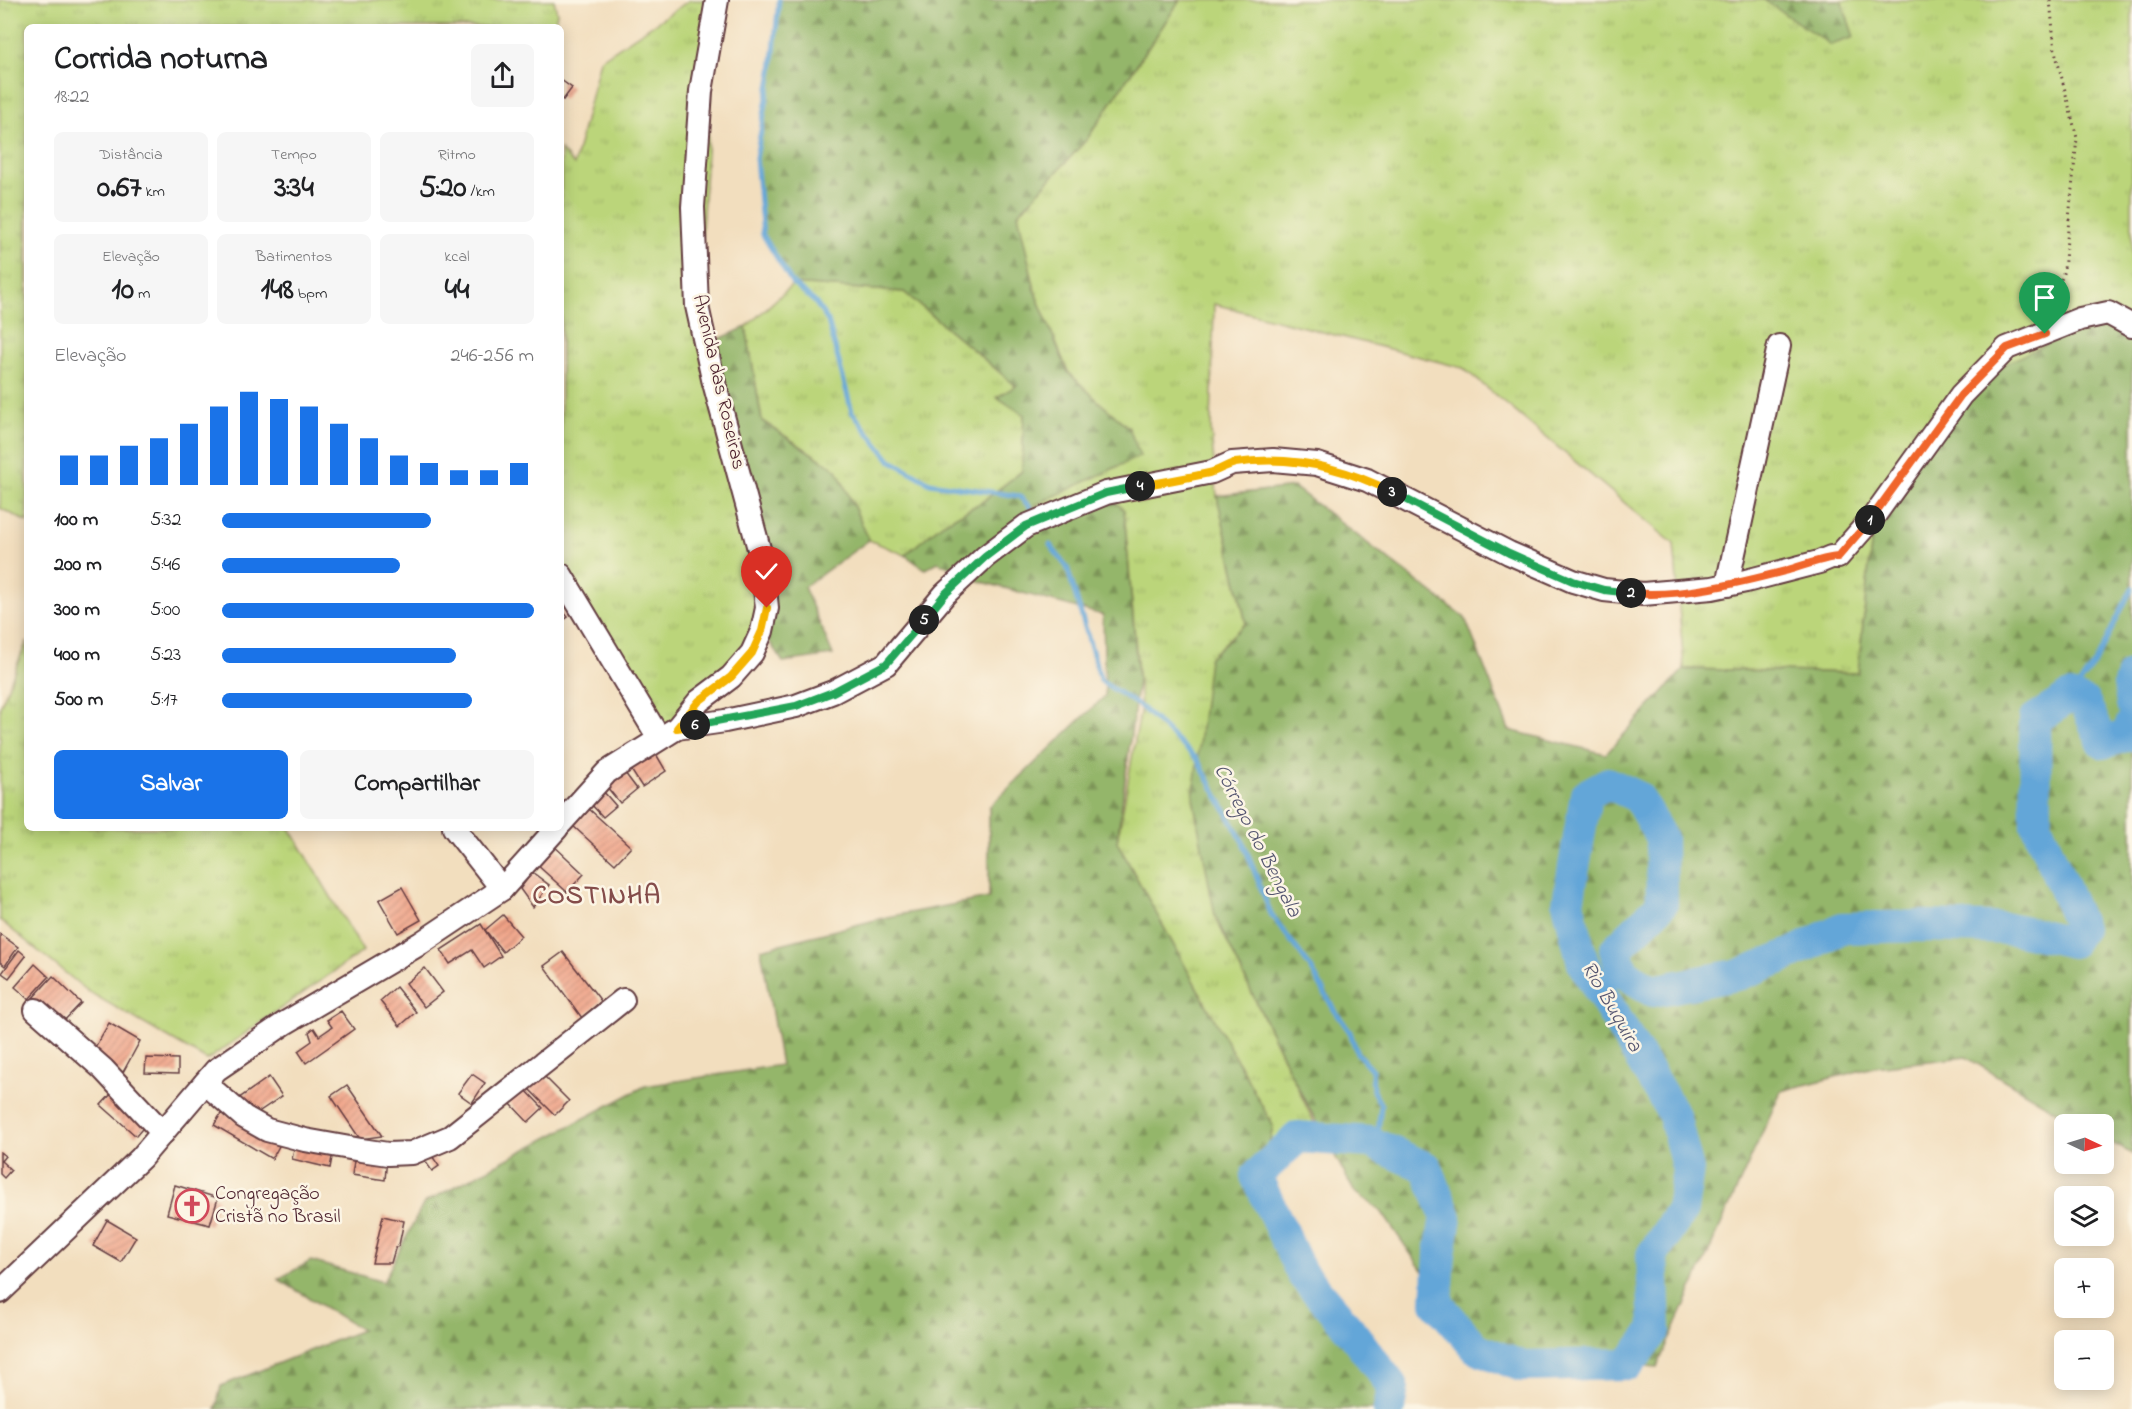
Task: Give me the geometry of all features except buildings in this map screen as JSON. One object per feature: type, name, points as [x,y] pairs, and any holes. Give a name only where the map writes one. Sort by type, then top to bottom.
[{"type":"street","name":"Avenida das Roseiras","points":[[668,733],[699,701],[731,677],[752,653],[762,631],[767,608],[762,560],[713,379],[698,306],[693,207],[701,91],[717,0]]},
{"type":"street","points":[[564,817],[607,772],[668,733],[796,706],[833,692],[886,664],[945,594],[985,557],[1026,526],[1106,493],[1212,472],[1232,464],[1273,460],[1317,464],[1367,480],[1509,553],[1573,581],[1604,590],[1643,594],[1727,585],[1838,557],[1874,516],[1961,395],[2007,348],[2080,319],[2108,313],[2132,326]]},
{"type":"street","points":[[1727,585],[1779,346]]},
{"type":"street","points":[[564,578],[668,733]]},
{"type":"street","points":[[456,831],[502,889]]},
{"type":"street","points":[[0,1292],[141,1158],[216,1070],[285,1023],[421,944],[502,889],[550,831]]},
{"type":"street","points":[[205,1083],[244,1117],[267,1130],[360,1150],[388,1154],[412,1153],[450,1137],[623,1000]]},
{"type":"street","points":[[36,1010],[103,1069],[163,1133]]},
{"type":"path","points":[[2045,334],[2064,270],[2077,138],[2055,51],[2050,0]]},
{"type":"green space","points":[[0,0],[554,0],[557,13],[555,24],[24,24],[24,520],[0,508]]},
{"type":"green space","points":[[690,0],[717,0],[697,305],[762,560],[762,631],[659,738],[564,580],[564,153],[574,165],[600,60]]},
{"type":"green space","points":[[779,0],[1180,0],[1087,139],[1018,214],[1036,295],[1068,372],[1129,428],[1140,456],[1031,507],[1048,517],[1106,493],[1124,510],[1138,680],[1117,842],[1273,1126],[1261,1186],[1302,1274],[1351,1331],[1393,1387],[1389,1409],[216,1409],[221,1386],[362,1330],[278,1279],[311,1261],[383,1282],[424,1203],[645,1086],[781,1065],[761,949],[887,917],[989,898],[989,807],[1105,696],[1103,615],[979,581],[938,562],[925,569],[905,555],[942,524],[982,502],[1022,471],[1024,415],[997,397],[1016,386],[904,292],[793,284],[763,235],[756,158],[772,71]]},
{"type":"green space","points":[[1180,0],[2132,0],[2132,330],[1874,516],[1858,673],[1684,669],[1674,544],[1463,368],[1214,304],[1211,431],[1217,496],[1246,623],[1209,658],[1215,916],[1322,1139],[1298,1137],[1256,1176],[1273,1126],[1117,842],[1141,707],[1124,510],[1047,517],[1030,507],[1060,492],[1129,428],[1068,372],[1036,295],[1018,214],[1087,139]]},
{"type":"green space","points":[[1764,0],[1841,0],[1854,37],[1831,45]]},
{"type":"green space","points":[[793,284],[904,292],[1016,386],[1024,415],[1022,471],[982,502],[942,524],[905,555],[869,540],[837,470],[762,421],[746,327]]},
{"type":"green space","points":[[2108,313],[2132,331],[2132,1154],[2114,1144],[2114,1114],[2061,1114],[1966,1057],[1874,1067],[1781,1091],[1657,1367],[1617,1364],[1521,1366],[1476,1348],[1381,1211],[1354,1191],[1294,1080],[1215,916],[1193,798],[1209,658],[1246,623],[1217,496],[1294,487],[1465,618],[1509,730],[1606,754],[1684,669],[1858,673],[1874,516],[1977,378]]},
{"type":"green space","points":[[746,327],[762,421],[837,470],[869,540],[804,587],[833,655],[783,662],[762,631],[767,608],[706,345]]},
{"type":"green space","points":[[24,648],[24,831],[292,831],[363,951],[207,1060],[89,992],[0,920],[0,707]]},
{"type":"waterway","name":"Córrego do Bengala","points":[[779,0],[772,71],[756,158],[763,235],[793,284],[815,302],[828,321],[852,412],[890,460],[930,483],[1019,496],[1030,507]]},
{"type":"waterway","name":"Córrego do Bengala","points":[[1050,545],[1067,567],[1101,681],[1141,707],[1197,759],[1243,842],[1271,914],[1311,968],[1333,1008],[1350,1032],[1357,1053],[1372,1070],[1373,1091],[1381,1105],[1378,1131],[1370,1142]]},
{"type":"waterway","points":[[2070,697],[2095,663],[2132,588]]},
{"type":"waterway","name":"Rio Buquira","points":[[2132,675],[2129,684],[2132,704]]},
{"type":"waterway","name":"Rio Buquira","points":[[1389,1409],[1393,1387],[1351,1331],[1302,1274],[1256,1176],[1298,1137],[1370,1142],[1427,1168],[1446,1217],[1440,1253],[1437,1303],[1476,1348],[1521,1366],[1629,1364],[1655,1330],[1652,1255],[1682,1210],[1688,1170],[1674,1115],[1583,963],[1568,903],[1586,795],[1608,783],[1638,797],[1661,838],[1662,904],[1615,950],[1624,973],[1653,991],[1741,974],[1793,953],[1842,928],[1926,926],[2014,929],[2072,942],[2081,928],[2036,824],[2035,719],[2070,697],[2085,703],[2103,743],[2126,736],[2132,723]]},
{"type":"place","name":"Congregação Cristã no Brasil","points":[[192,1206]]},
{"type":"district","name":"COSTINHA","points":[[597,897]]},
{"type":"route","points":[[767,608],[762,631],[752,653],[731,677],[699,701],[677,728],[725,721],[796,706],[833,692],[886,664],[945,594],[985,557],[1026,526],[1106,493],[1212,472],[1232,464],[1273,460],[1317,464],[1367,480],[1509,553],[1573,581],[1604,590],[1643,594],[1712,588],[1746,581],[1838,557],[1874,516],[1961,395],[2007,348],[2045,334]]}]
